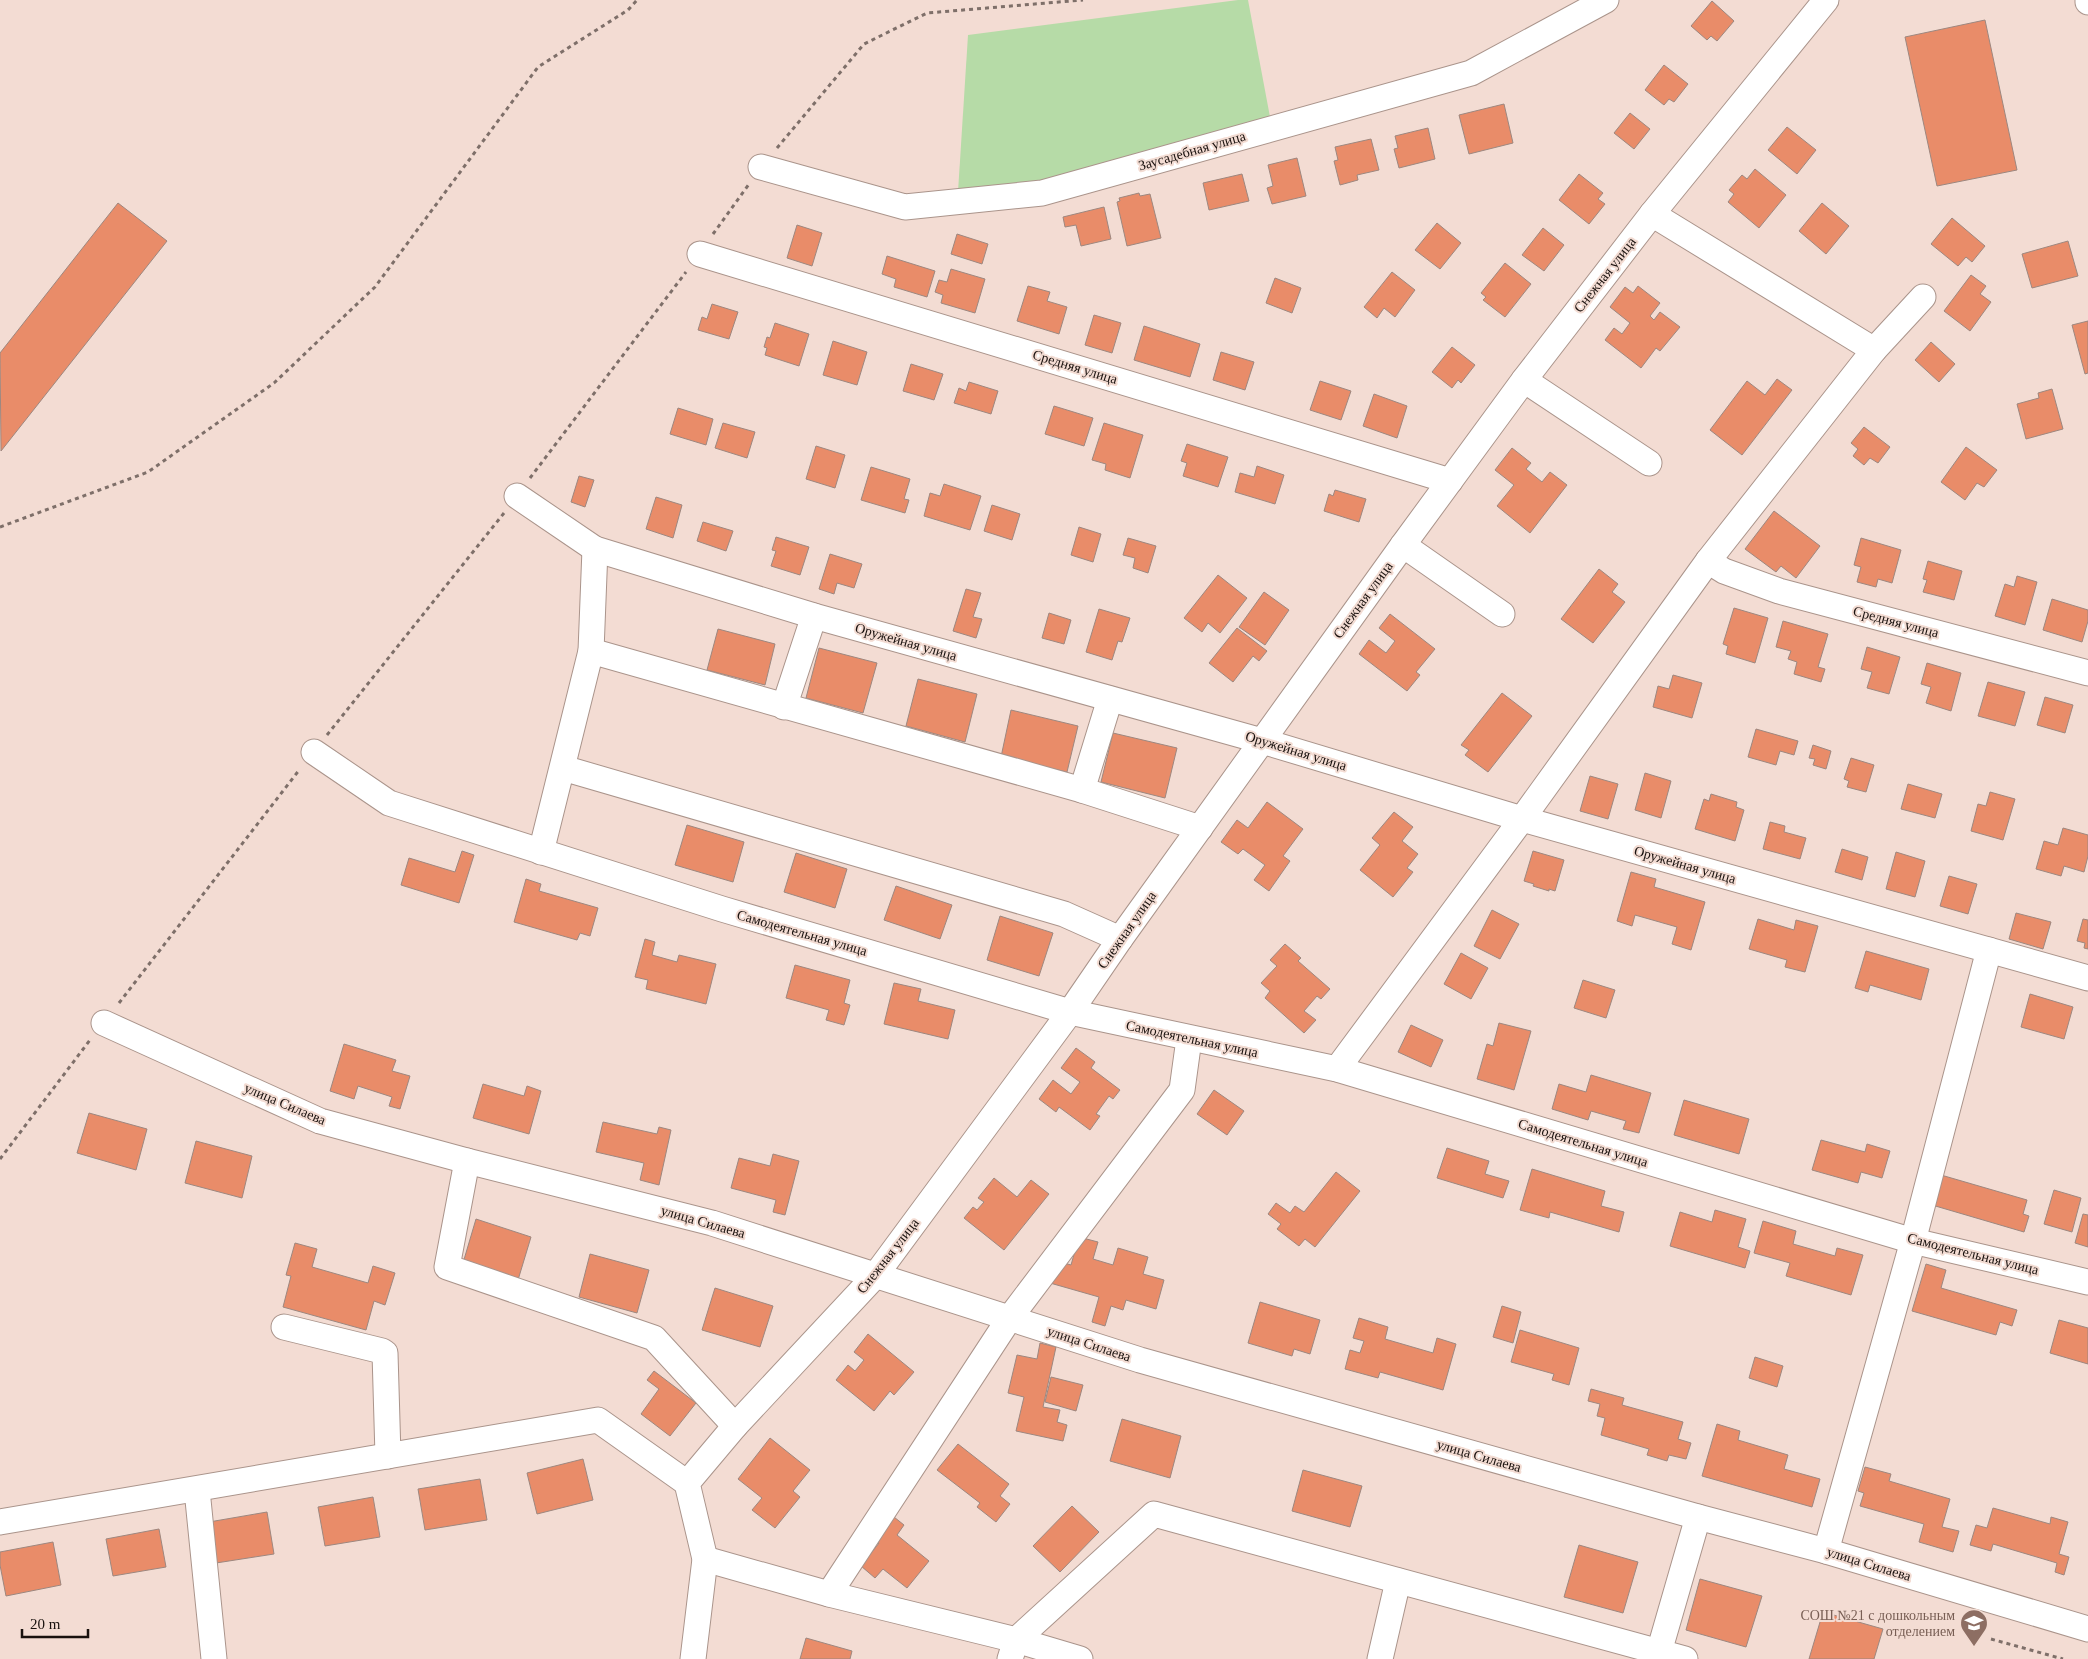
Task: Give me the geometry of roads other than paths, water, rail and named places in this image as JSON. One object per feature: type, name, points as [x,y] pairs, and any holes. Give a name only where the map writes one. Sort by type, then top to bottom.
[{"type":"street","name":"Заусадебная улица","points":[[761,167],[905,207],[1042,193],[1471,73],[1606,0]]},
{"type":"street","name":"Снежная улица","points":[[687,1483],[735,1426],[875,1276],[1070,1012],[1262,741],[1524,380],[1652,214],[1826,0]]},
{"type":"street","points":[[1652,214],[1874,350]]},
{"type":"street","name":"Средняя улица","points":[[700,254],[1450,481]]},
{"type":"street","points":[[1337,1069],[1522,819],[1708,561],[1874,350],[1923,297]]},
{"type":"street","points":[[1524,380],[1649,463]]},
{"type":"street","name":"Оружейная улица","points":[[517,496],[594,549],[814,616],[1262,741],[1522,819],[2088,978]]},
{"type":"street","points":[[1403,545],[1502,614]]},
{"type":"street","points":[[541,852],[591,652],[594,549]]},
{"type":"street","name":"Средняя улица","points":[[1708,561],[1724,571],[1779,591],[2088,673]]},
{"type":"street","points":[[784,706],[814,616]]},
{"type":"street","points":[[591,652],[1082,790],[1200,828]]},
{"type":"street","points":[[1082,790],[1110,699]]},
{"type":"street","name":"Самодеятельная улица","points":[[314,752],[389,803],[722,909],[1070,1012],[1189,1039],[1337,1069],[1913,1241],[2088,1282]]},
{"type":"street","points":[[563,768],[1064,914],[1120,939]]},
{"type":"street","points":[[1826,1551],[1913,1241],[1989,950]]},
{"type":"street","name":"улица Силаева","points":[[104,1023],[320,1121],[466,1161],[712,1223],[1140,1360],[1698,1517],[1826,1551],[2088,1630]]},
{"type":"street","points":[[829,1594],[1009,1319],[1182,1090],[1189,1039]]},
{"type":"street","points":[[466,1161],[447,1267],[654,1338],[735,1426]]},
{"type":"street","points":[[284,1327],[385,1353],[388,1456]]},
{"type":"street","points":[[0,1522],[197,1490],[598,1420],[687,1483],[705,1559],[693,1659]]},
{"type":"street","points":[[197,1490],[214,1659]]},
{"type":"street","points":[[1013,1650],[1154,1514],[1685,1659]]},
{"type":"street","points":[[1659,1652],[1698,1517]]},
{"type":"street","points":[[705,1559],[829,1594],[1013,1650],[1080,1659]]},
{"type":"street","points":[[1380,1659],[1398,1580]]},
{"type":"place","name":"СОШ №21 с дошкольным отделением","points":[[1974,1647]]}]
